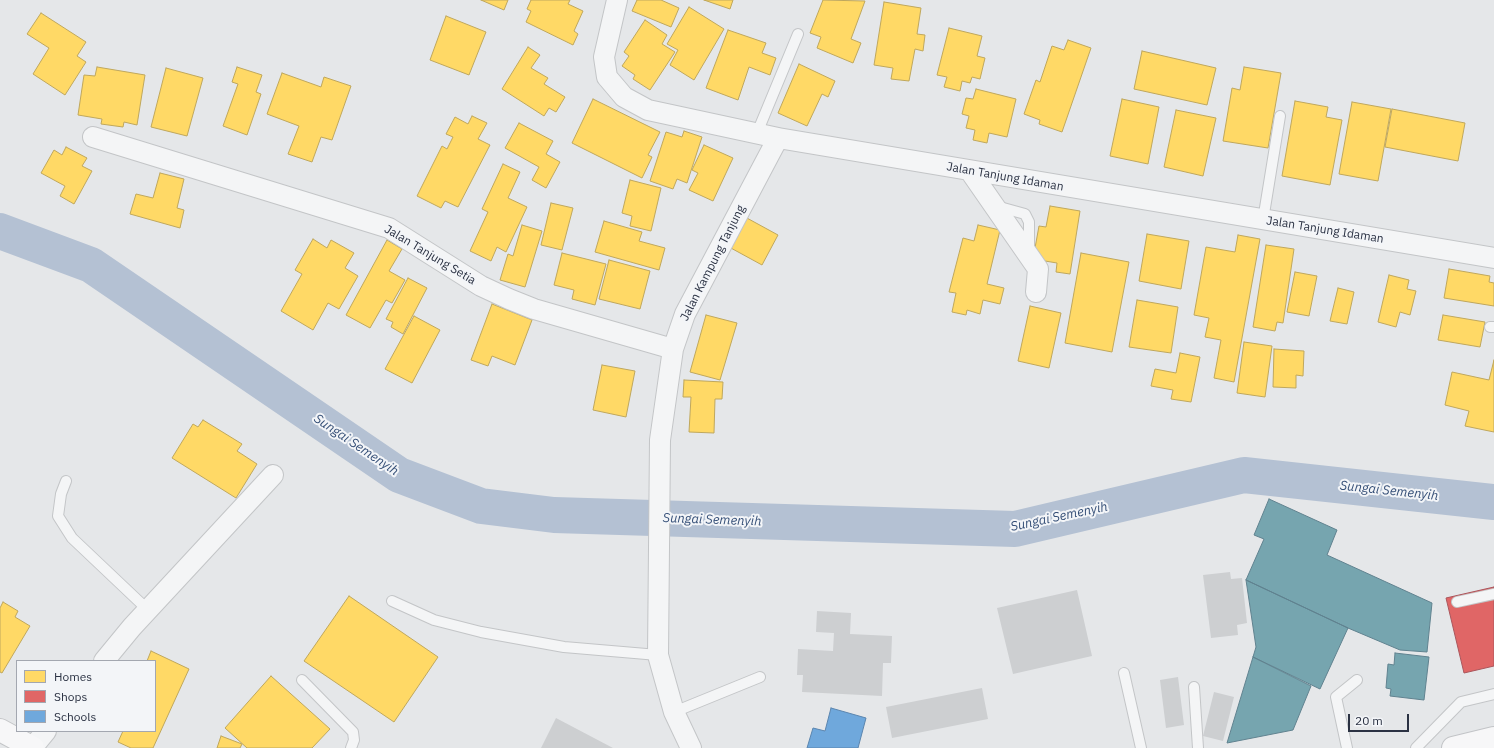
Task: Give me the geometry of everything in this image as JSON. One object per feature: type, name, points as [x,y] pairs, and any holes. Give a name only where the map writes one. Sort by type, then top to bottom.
[{"type":"main road","points":[[0,730],[33,748]]},
{"type":"main road","points":[[1453,748],[1494,738]]},
{"type":"street","name":"Jalan Tanjung Idaman","points":[[617,0],[604,57],[607,78],[624,97],[648,110],[778,138],[1494,258]]},
{"type":"street","name":"Jalan Tanjung Setia","points":[[93,137],[389,228],[481,286],[509,299],[534,309],[672,349]]},
{"type":"street","name":"Jalan Kampung Tanjung","points":[[691,748],[674,712],[658,655],[660,440],[672,349],[685,314],[778,138]]},
{"type":"street","points":[[970,171],[1038,270],[1036,292]]},
{"type":"street","points":[[105,660],[148,610],[273,475]]},
{"type":"street","points":[[33,748],[45,732]]},
{"type":"lane","points":[[757,133],[798,34]]},
{"type":"lane","points":[[1263,220],[1280,116]]},
{"type":"lane","points":[[66,481],[61,494],[58,516],[72,538],[148,610]]},
{"type":"lane","points":[[1457,602],[1494,594]]},
{"type":"lane","points":[[392,601],[434,620],[481,632],[564,647],[658,655]]},
{"type":"lane","points":[[1124,673],[1140,748]]},
{"type":"lane","points":[[674,712],[760,677]]},
{"type":"lane","points":[[302,680],[353,732],[354,740],[351,748]]},
{"type":"lane","points":[[1347,748],[1336,697],[1357,680]]},
{"type":"lane","points":[[1194,687],[1198,748]]},
{"type":"lane","points":[[1416,748],[1461,702],[1494,694]]},
{"type":"building: Homes","points":[[481,0],[508,0],[504,10]]},
{"type":"building: Homes","points":[[531,0],[570,0],[568,4],[583,11],[574,31],[578,34],[573,45],[526,22],[531,11],[527,9]]},
{"type":"building: Homes","points":[[637,0],[661,0],[679,8],[671,27],[632,11]]},
{"type":"building: Homes","points":[[704,0],[733,0],[730,9]]},
{"type":"building: Homes","points":[[823,0],[865,1],[851,39],[861,43],[853,63],[817,48],[821,37],[810,33]]},
{"type":"building: Homes","points":[[884,2],[921,8],[917,34],[925,35],[923,51],[915,49],[909,81],[891,79],[893,68],[874,65]]},
{"type":"building: Homes","points":[[689,7],[724,29],[694,80],[670,65],[678,50],[667,44]]},
{"type":"building: Homes","points":[[41,13],[86,42],[77,56],[86,62],[65,95],[33,74],[49,48],[27,34]]},
{"type":"building: Homes","points":[[446,16],[486,32],[469,75],[430,60]]},
{"type":"building: Homes","points":[[645,20],[667,35],[662,44],[675,52],[650,90],[633,79],[635,75],[622,66],[629,56],[624,52]]},
{"type":"building: Homes","points":[[949,28],[982,36],[977,56],[985,58],[980,79],[972,77],[970,83],[962,81],[960,91],[944,87],[947,77],[937,75]]},
{"type":"building: Homes","points":[[728,30],[766,43],[762,53],[776,58],[770,75],[749,67],[738,100],[706,88]]},
{"type":"building: Homes","points":[[1068,40],[1091,48],[1062,132],[1039,124],[1040,120],[1024,114],[1036,80],[1040,82],[1052,46],[1064,50]]},
{"type":"building: Homes","points":[[528,47],[540,55],[531,68],[548,78],[544,84],[565,97],[556,112],[549,108],[544,116],[502,89]]},
{"type":"building: Homes","points":[[1142,51],[1216,68],[1207,105],[1134,89]]},
{"type":"building: Homes","points":[[799,64],[835,81],[828,97],[822,94],[807,126],[778,113]]},
{"type":"building: Homes","points":[[97,67],[145,75],[137,125],[124,122],[123,127],[101,124],[102,119],[78,115],[84,75],[95,76]]},
{"type":"building: Homes","points":[[237,67],[262,75],[256,92],[261,94],[247,135],[223,126],[238,84],[232,82]]},
{"type":"building: Homes","points":[[1244,67],[1281,73],[1268,148],[1223,141],[1232,88],[1240,90]]},
{"type":"building: Homes","points":[[166,68],[203,78],[187,136],[151,127]]},
{"type":"building: Homes","points":[[282,73],[321,87],[324,77],[351,86],[332,140],[321,137],[312,162],[288,154],[299,126],[267,114]]},
{"type":"building: Homes","points":[[976,89],[1016,99],[1007,137],[989,133],[987,143],[973,140],[975,130],[966,128],[969,116],[962,114],[966,98],[973,99]]},
{"type":"building: Homes","points":[[593,99],[660,132],[648,155],[652,157],[642,178],[572,143]]},
{"type":"building: Homes","points":[[1122,99],[1159,107],[1148,164],[1110,156]]},
{"type":"building: Homes","points":[[1295,101],[1328,107],[1326,117],[1342,120],[1330,185],[1282,176]]},
{"type":"building: Homes","points":[[1352,102],[1391,109],[1378,181],[1339,174]]},
{"type":"building: Homes","points":[[1392,109],[1465,123],[1458,161],[1385,147]]},
{"type":"building: Homes","points":[[1176,110],[1216,118],[1203,176],[1164,167]]},
{"type":"building: Homes","points":[[472,116],[487,123],[478,139],[490,145],[458,207],[445,201],[441,208],[417,196],[442,146],[447,149],[453,137],[446,134],[455,117],[468,124]]},
{"type":"building: Homes","points":[[519,123],[553,141],[546,154],[560,162],[546,188],[532,180],[539,167],[505,148]]},
{"type":"building: Homes","points":[[684,131],[702,137],[687,183],[677,179],[673,189],[650,181],[666,132],[682,137]]},
{"type":"building: Homes","points":[[704,145],[733,158],[713,201],[689,190],[698,173],[692,170]]},
{"type":"building: Homes","points":[[66,147],[87,158],[82,166],[92,171],[74,204],[60,196],[65,186],[41,173],[54,150],[62,155]]},
{"type":"building: Homes","points":[[503,164],[520,172],[508,198],[527,207],[506,252],[497,247],[491,261],[470,251],[488,212],[482,209]]},
{"type":"building: Homes","points":[[160,173],[184,179],[177,208],[184,210],[180,228],[130,214],[136,194],[153,198]]},
{"type":"building: Homes","points":[[630,180],[661,188],[651,231],[630,226],[632,216],[622,213]]},
{"type":"building: Homes","points":[[551,203],[573,208],[562,250],[541,245]]},
{"type":"building: Homes","points":[[1050,206],[1080,211],[1070,274],[1056,272],[1057,263],[1033,259],[1039,226],[1046,227]]},
{"type":"building: Homes","points":[[745,217],[778,235],[762,265],[729,247]]},
{"type":"building: Homes","points":[[604,221],[642,232],[639,241],[665,248],[659,270],[595,252]]},
{"type":"building: Homes","points":[[522,225],[542,231],[525,287],[500,280],[508,254],[513,256]]},
{"type":"building: Homes","points":[[978,225],[1000,230],[987,284],[1004,288],[1000,304],[983,300],[980,314],[967,310],[966,315],[952,312],[956,293],[949,292],[963,238],[974,241]]},
{"type":"building: Homes","points":[[1147,234],[1189,241],[1181,289],[1139,281]]},
{"type":"building: Homes","points":[[1238,235],[1260,239],[1234,382],[1214,378],[1221,340],[1205,337],[1209,318],[1194,315],[1206,247],[1235,252]]},
{"type":"building: Homes","points":[[313,239],[327,248],[331,240],[354,253],[345,268],[358,276],[339,309],[328,303],[313,330],[281,311],[302,274],[295,270]]},
{"type":"building: Homes","points":[[387,240],[402,249],[389,271],[405,280],[392,303],[386,300],[370,328],[346,315]]},
{"type":"building: Homes","points":[[1266,245],[1294,249],[1283,323],[1277,322],[1275,331],[1253,327]]},
{"type":"building: Homes","points":[[562,253],[606,264],[595,305],[572,299],[574,290],[554,285]]},
{"type":"building: Homes","points":[[1081,253],[1129,262],[1112,352],[1065,343]]},
{"type":"building: Homes","points":[[609,260],[650,271],[640,309],[599,299]]},
{"type":"building: Homes","points":[[1449,269],[1490,276],[1489,282],[1494,283],[1494,306],[1444,298]]},
{"type":"building: Homes","points":[[1295,272],[1317,276],[1309,316],[1287,312]]},
{"type":"building: Homes","points":[[1389,275],[1409,280],[1407,289],[1416,291],[1410,315],[1400,312],[1396,327],[1378,322]]},
{"type":"building: Homes","points":[[408,278],[427,288],[403,334],[391,327],[393,322],[386,319]]},
{"type":"building: Homes","points":[[1338,288],[1354,292],[1347,324],[1330,321]]},
{"type":"building: Homes","points":[[1137,300],[1178,307],[1171,353],[1129,347]]},
{"type":"building: Homes","points":[[492,304],[532,320],[515,365],[492,356],[488,366],[471,360]]},
{"type":"building: Homes","points":[[1030,306],[1061,313],[1049,368],[1018,361]]},
{"type":"building: Homes","points":[[706,315],[737,323],[720,380],[690,372]]},
{"type":"building: Homes","points":[[1443,315],[1485,322],[1480,347],[1438,340]]},
{"type":"building: Homes","points":[[414,316],[440,330],[412,383],[385,369]]},
{"type":"building: Homes","points":[[1244,342],[1272,346],[1265,397],[1237,393]]},
{"type":"building: Homes","points":[[1274,349],[1304,351],[1303,376],[1296,375],[1296,388],[1273,387]]},
{"type":"building: Homes","points":[[1180,353],[1200,357],[1191,402],[1171,399],[1173,390],[1151,386],[1155,369],[1176,373]]},
{"type":"building: Homes","points":[[1494,360],[1494,432],[1465,426],[1469,411],[1445,405],[1452,372],[1489,380]]},
{"type":"building: Homes","points":[[602,365],[635,371],[626,417],[593,410]]},
{"type":"building: Homes","points":[[684,380],[723,382],[722,399],[715,399],[714,433],[689,432],[691,397],[683,397]]},
{"type":"building: Homes","points":[[203,420],[242,444],[237,451],[257,464],[236,498],[172,458],[193,424],[198,427]]},
{"type":"building: Homes","points":[[349,596],[438,657],[394,722],[304,661]]},
{"type":"building: Homes","points":[[3,602],[18,611],[15,617],[30,626],[2,673],[0,672],[0,608]]},
{"type":"building: Homes","points":[[151,651],[189,669],[153,748],[131,748],[118,742],[123,732],[156,732],[156,660],[147,660]]},
{"type":"building: Homes","points":[[271,676],[330,729],[312,748],[247,748],[225,728]]},
{"type":"building: Homes","points":[[221,736],[242,744],[240,748],[217,748]]},
{"type":"building: Shops","points":[[1494,587],[1494,666],[1464,673],[1446,598]]},
{"type":"building: Schools","points":[[831,708],[866,718],[858,748],[807,748],[813,728],[825,731]]},
{"type":"building: Public","points":[[1269,499],[1337,530],[1327,555],[1432,603],[1427,652],[1400,650],[1348,628],[1246,580],[1264,539],[1254,535]]},
{"type":"building: Public","points":[[1246,580],[1348,628],[1320,689],[1253,657],[1256,647]]},
{"type":"building: Public","points":[[1395,653],[1429,657],[1424,700],[1390,696],[1391,689],[1386,688],[1388,664],[1394,665]]},
{"type":"building: Public","points":[[1253,657],[1311,686],[1293,730],[1227,743]]},
{"type":"building: Other","points":[[1230,572],[1231,579],[1242,578],[1247,623],[1237,625],[1238,635],[1211,638],[1203,575]]},
{"type":"building: Other","points":[[1077,590],[1092,656],[1013,674],[997,608]]},
{"type":"building: Other","points":[[817,611],[851,613],[850,634],[892,636],[891,663],[883,663],[882,696],[802,692],[803,675],[797,675],[798,649],[833,651],[834,633],[816,632]]},
{"type":"building: Other","points":[[1178,677],[1184,725],[1166,728],[1160,680]]},
{"type":"building: Other","points":[[982,688],[988,719],[892,738],[886,707]]},
{"type":"building: Other","points":[[1214,692],[1234,697],[1223,741],[1203,736]]},
{"type":"building: Other","points":[[556,718],[613,748],[541,748]]},
{"type":"waterway","name":"Sungai Semenyih","points":[[0,231],[91,265],[399,475],[481,506],[554,515],[1015,529],[1244,475],[1494,502]]}]
